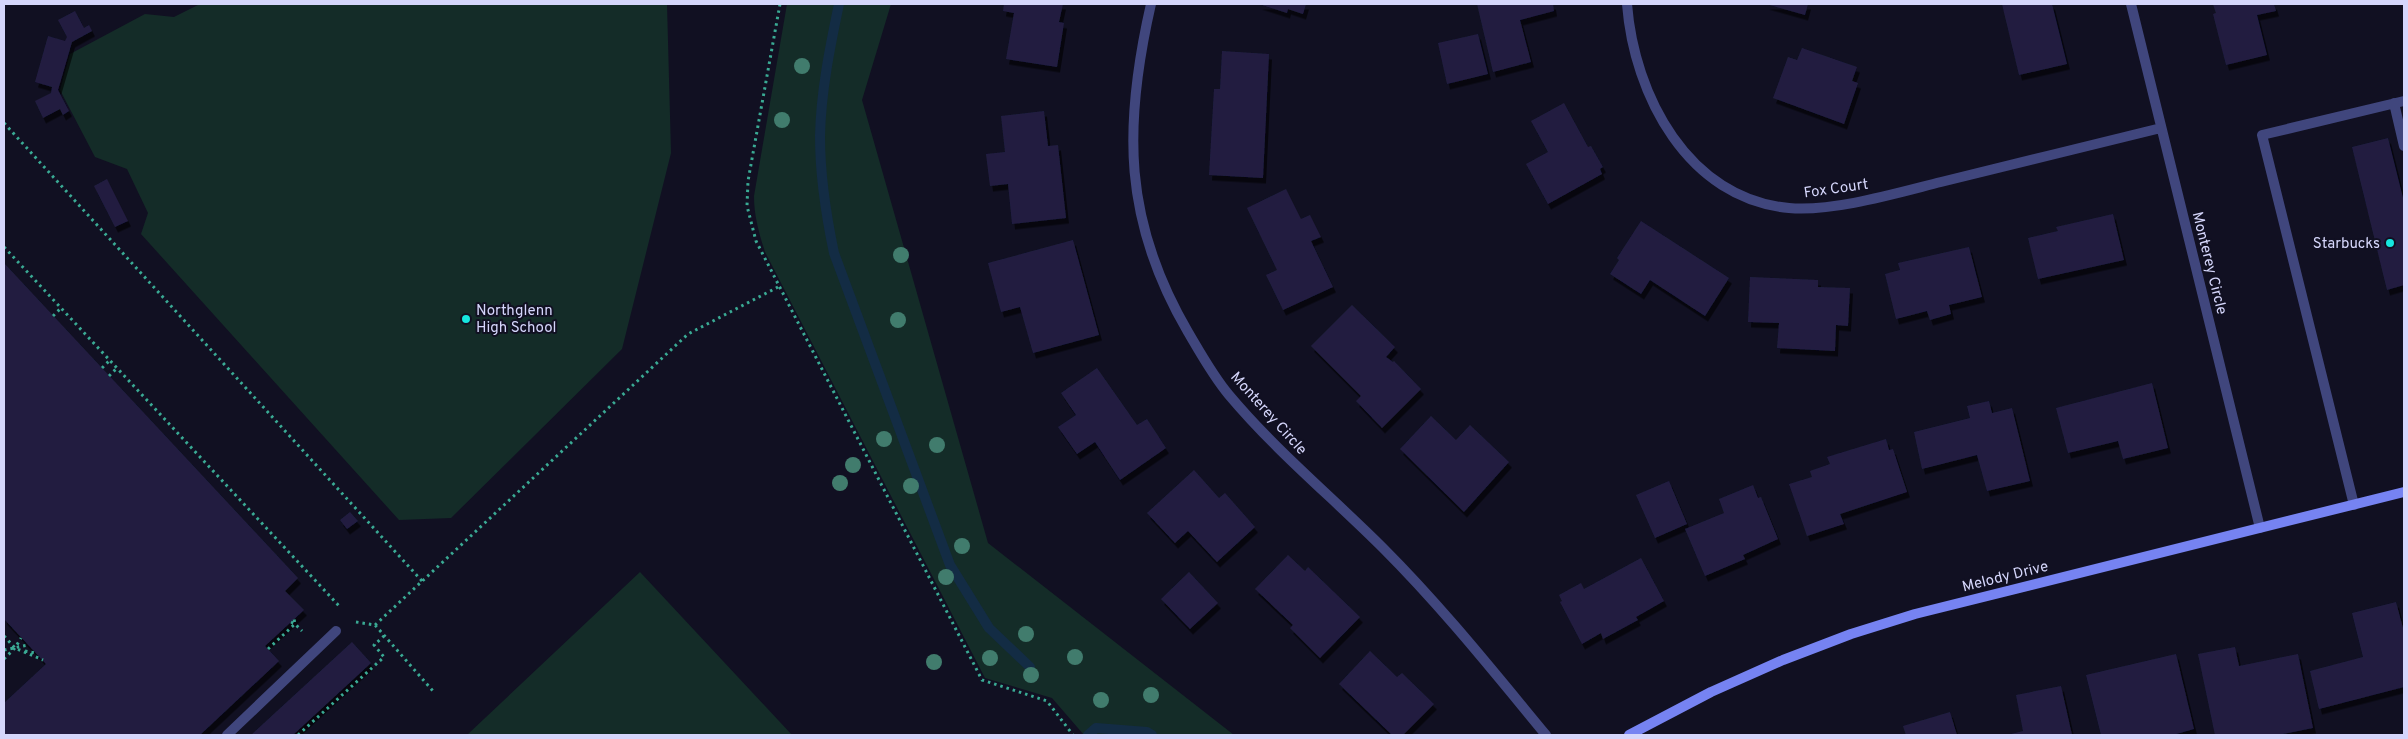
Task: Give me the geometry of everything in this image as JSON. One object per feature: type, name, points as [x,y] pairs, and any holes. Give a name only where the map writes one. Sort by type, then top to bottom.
[{"type":"street","name":"Monterey Circle","points":[[1151,4],[1139,54],[1135,88],[1133,163],[1137,200],[1146,239],[1160,279],[1181,320],[1203,359],[1228,394],[1267,437],[1384,549],[1458,629],[1546,735]]},
{"type":"street","name":"Fox Court","points":[[1628,4],[1629,27],[1640,68],[1650,99],[1663,122],[1693,164],[1728,189],[1765,204],[1808,209],[1876,198],[2161,128]]},
{"type":"street","name":"Monterey Circle","points":[[2131,4],[2260,528]]},
{"type":"street","points":[[2354,505],[2262,135],[2399,102],[2404,146]]},
{"type":"street","name":"Melody Drive","points":[[1629,735],[1711,692],[1851,634],[1915,614],[2404,492]]},
{"type":"street","points":[[227,735],[336,631]]},
{"type":"path","points":[[780,4],[748,181],[747,206],[756,241],[982,680],[1047,701],[1073,735]]},
{"type":"path","points":[[4,123],[422,582]]},
{"type":"path","points":[[4,247],[346,614]]},
{"type":"path","points":[[375,625],[688,334],[778,287]]},
{"type":"path","points":[[53,316],[62,308]]},
{"type":"path","points":[[102,368],[110,360]]},
{"type":"path","points":[[110,376],[117,368]]},
{"type":"path","points":[[268,649],[296,624],[292,621]]},
{"type":"path","points":[[353,621],[375,625],[433,691]]},
{"type":"path","points":[[4,636],[15,648],[43,660]]},
{"type":"path","points":[[298,735],[384,657],[374,645],[384,636]]},
{"type":"path","points":[[4,659],[15,648],[21,638]]},
{"type":"path","points":[[4,650],[28,645]]},
{"type":"path","points":[[15,648],[36,653]]},
{"type":"green space","points":[[200,4],[667,4],[671,153],[622,349],[451,518],[399,520],[141,234],[148,213],[127,169],[95,157],[60,90],[70,54],[145,14],[174,17]]},
{"type":"green space","points":[[787,4],[891,4],[862,100],[988,543],[1234,735],[1084,735],[1052,698],[985,678],[765,252],[756,217],[754,196]]},
{"type":"green space","points":[[640,572],[792,735],[467,735]]},
{"type":"building","points":[[1004,4],[1063,4],[1059,22],[1064,23],[1057,67],[1006,59],[1014,13],[1003,11]]},
{"type":"building","points":[[1259,4],[1306,4],[1303,14],[1288,9],[1287,13]]},
{"type":"building","points":[[1477,4],[1553,4],[1554,11],[1520,20],[1531,62],[1493,72]]},
{"type":"building","points":[[1766,4],[1808,4],[1805,15]]},
{"type":"building","points":[[2002,4],[2052,4],[2067,64],[2019,75]]},
{"type":"building","points":[[2213,4],[2274,4],[2276,11],[2257,15],[2267,55],[2226,65],[2213,14],[2216,13]]},
{"type":"building","points":[[75,11],[84,28],[89,25],[92,31],[72,42],[58,90],[69,111],[63,115],[60,109],[43,118],[35,101],[51,93],[52,87],[35,82],[48,36],[65,41],[67,37],[58,20]]},
{"type":"building","points":[[1478,34],[1488,74],[1447,84],[1438,43]]},
{"type":"building","points":[[1802,48],[1857,67],[1852,81],[1858,83],[1844,124],[1773,98],[1788,57],[1797,60]]},
{"type":"building","points":[[1222,51],[1269,54],[1263,178],[1209,175],[1214,89],[1220,89]]},
{"type":"building","points":[[1564,103],[1588,147],[1591,146],[1603,167],[1600,169],[1602,174],[1548,204],[1526,164],[1548,152],[1531,121]]},
{"type":"building","points":[[1044,111],[1048,146],[1058,145],[1066,218],[1012,224],[1008,184],[990,186],[986,154],[1005,152],[1001,116]]},
{"type":"building","name":"Starbucks","points":[[2388,138],[2404,202],[2404,285],[2387,290],[2352,147]]},
{"type":"building","points":[[107,179],[128,221],[115,227],[94,186]]},
{"type":"building","points":[[1286,189],[1301,219],[1310,215],[1321,237],[1311,241],[1333,287],[1283,310],[1266,275],[1277,270],[1247,208]]},
{"type":"building","points":[[2113,214],[2124,260],[2038,279],[2028,238],[2058,231],[2056,227]]},
{"type":"building","points":[[1641,221],[1729,278],[1705,316],[1650,280],[1641,294],[1610,274],[1619,260],[1617,258]]},
{"type":"building","points":[[1073,240],[1099,335],[1033,353],[1020,307],[1001,312],[988,263]]},
{"type":"building","points":[[1969,247],[1982,297],[1949,305],[1951,314],[1930,320],[1927,311],[1896,319],[1885,274],[1900,270],[1898,263]]},
{"type":"building","points":[[4,263],[298,578],[285,591],[304,610],[265,646],[279,661],[200,735],[4,735],[4,703],[46,664],[4,619]]},
{"type":"building","points":[[1750,277],[1818,280],[1818,287],[1850,288],[1848,326],[1836,325],[1835,351],[1777,348],[1779,323],[1748,322]]},
{"type":"building","points":[[1352,305],[1395,347],[1386,357],[1394,361],[1421,389],[1382,428],[1356,401],[1361,396],[1311,346]]},
{"type":"building","points":[[1097,368],[1137,425],[1147,419],[1166,448],[1120,480],[1095,442],[1077,454],[1058,427],[1076,415],[1061,393]]},
{"type":"building","points":[[2152,383],[2168,448],[2123,459],[2118,441],[2068,453],[2056,408]]},
{"type":"building","points":[[1989,401],[1992,413],[2012,408],[2030,481],[1987,491],[1977,455],[1922,469],[1914,432],[1970,418],[1967,406]]},
{"type":"building","points":[[1431,416],[1456,440],[1470,425],[1509,462],[1464,512],[1400,449]]},
{"type":"building","points":[[1886,439],[1889,450],[1893,449],[1907,492],[1840,514],[1844,524],[1807,536],[1789,484],[1812,477],[1810,471],[1830,464],[1827,457]]},
{"type":"building","points":[[1194,470],[1219,498],[1225,493],[1255,527],[1217,562],[1188,531],[1175,543],[1147,513]]},
{"type":"building","points":[[1669,481],[1687,524],[1655,538],[1636,495]]},
{"type":"building","points":[[1753,485],[1758,498],[1761,497],[1778,539],[1743,555],[1745,559],[1705,576],[1685,529],[1724,513],[1719,499]]},
{"type":"building","points":[[350,512],[358,521],[347,529],[340,520]]},
{"type":"building","points":[[1288,555],[1305,571],[1308,567],[1360,617],[1320,658],[1290,628],[1293,625],[1255,589]]},
{"type":"building","points":[[1641,558],[1664,601],[1636,617],[1638,620],[1603,639],[1601,633],[1582,644],[1560,602],[1562,601],[1559,595],[1581,583],[1584,589]]},
{"type":"building","points":[[1189,572],[1218,603],[1190,629],[1161,599]]},
{"type":"building","points":[[2396,602],[2404,632],[2404,687],[2319,709],[2310,671],[2363,657],[2352,613]]},
{"type":"building","points":[[352,642],[371,663],[293,735],[251,735]]},
{"type":"building","points":[[2235,647],[2239,666],[2298,654],[2313,728],[2278,735],[2215,735],[2198,654]]},
{"type":"building","points":[[1370,651],[1397,677],[1402,673],[1434,704],[1403,735],[1392,735],[1339,684]]},
{"type":"building","points":[[2176,654],[2194,729],[2173,735],[2101,735],[2086,675]]},
{"type":"building","points":[[2061,686],[2072,735],[2007,735],[2023,731],[2016,695]]},
{"type":"building","points":[[1950,712],[1957,735],[1906,735],[1903,726]]},
{"type":"waterway","points":[[839,4],[824,86],[820,136],[824,195],[834,253],[950,565],[989,628],[1030,667]]},
{"type":"waterway","points":[[1088,735],[1096,728],[1147,732],[1152,735]]},
{"type":"place","name":"Starbucks","points":[[2390,243]]},
{"type":"place","name":"Northglenn High School","points":[[466,319]]}]
